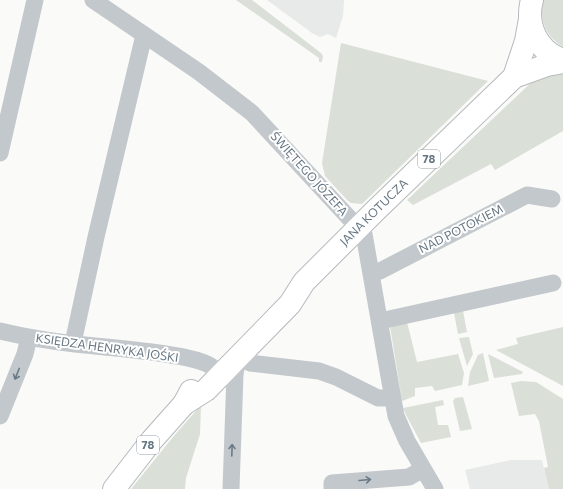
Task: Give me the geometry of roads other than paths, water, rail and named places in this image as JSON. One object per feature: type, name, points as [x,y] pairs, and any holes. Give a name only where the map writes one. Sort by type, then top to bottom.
[{"type":"main road","name":"78","points":[[531,10],[531,27],[538,41],[546,51],[563,61]]},
{"type":"main road","name":"JANA KOTUCZA","points":[[514,78],[526,41],[531,10]]},
{"type":"main road","name":"JANA KOTUCZA","points":[[184,404],[206,390],[290,304],[304,282],[514,78],[543,66],[563,61]]},
{"type":"main road","name":"JANA KOTUCZA","points":[[114,489],[152,440],[184,404],[197,382],[282,295],[304,282]]},
{"type":"street","points":[[0,153],[35,0]]},
{"type":"street","name":"ŚWIĘTEGO JÓZEFA","points":[[93,0],[199,72],[252,113],[364,234],[372,273],[392,398],[400,426],[435,489]]},
{"type":"street","points":[[73,344],[96,237],[144,35]]},
{"type":"street","name":"NAD POTOKIEM","points":[[372,273],[380,271],[527,195],[552,199]]},
{"type":"street","points":[[380,321],[553,283]]},
{"type":"street","name":"KSIĘDZA HENRYKA JOŚKI","points":[[0,331],[73,344],[197,360],[212,367]]},
{"type":"street","points":[[0,416],[25,354],[29,337]]},
{"type":"street","points":[[231,489],[235,374],[238,357],[250,363],[320,371],[336,376],[378,398],[392,398]]},
{"type":"street","points":[[332,489],[332,483],[409,477],[423,469]]}]
